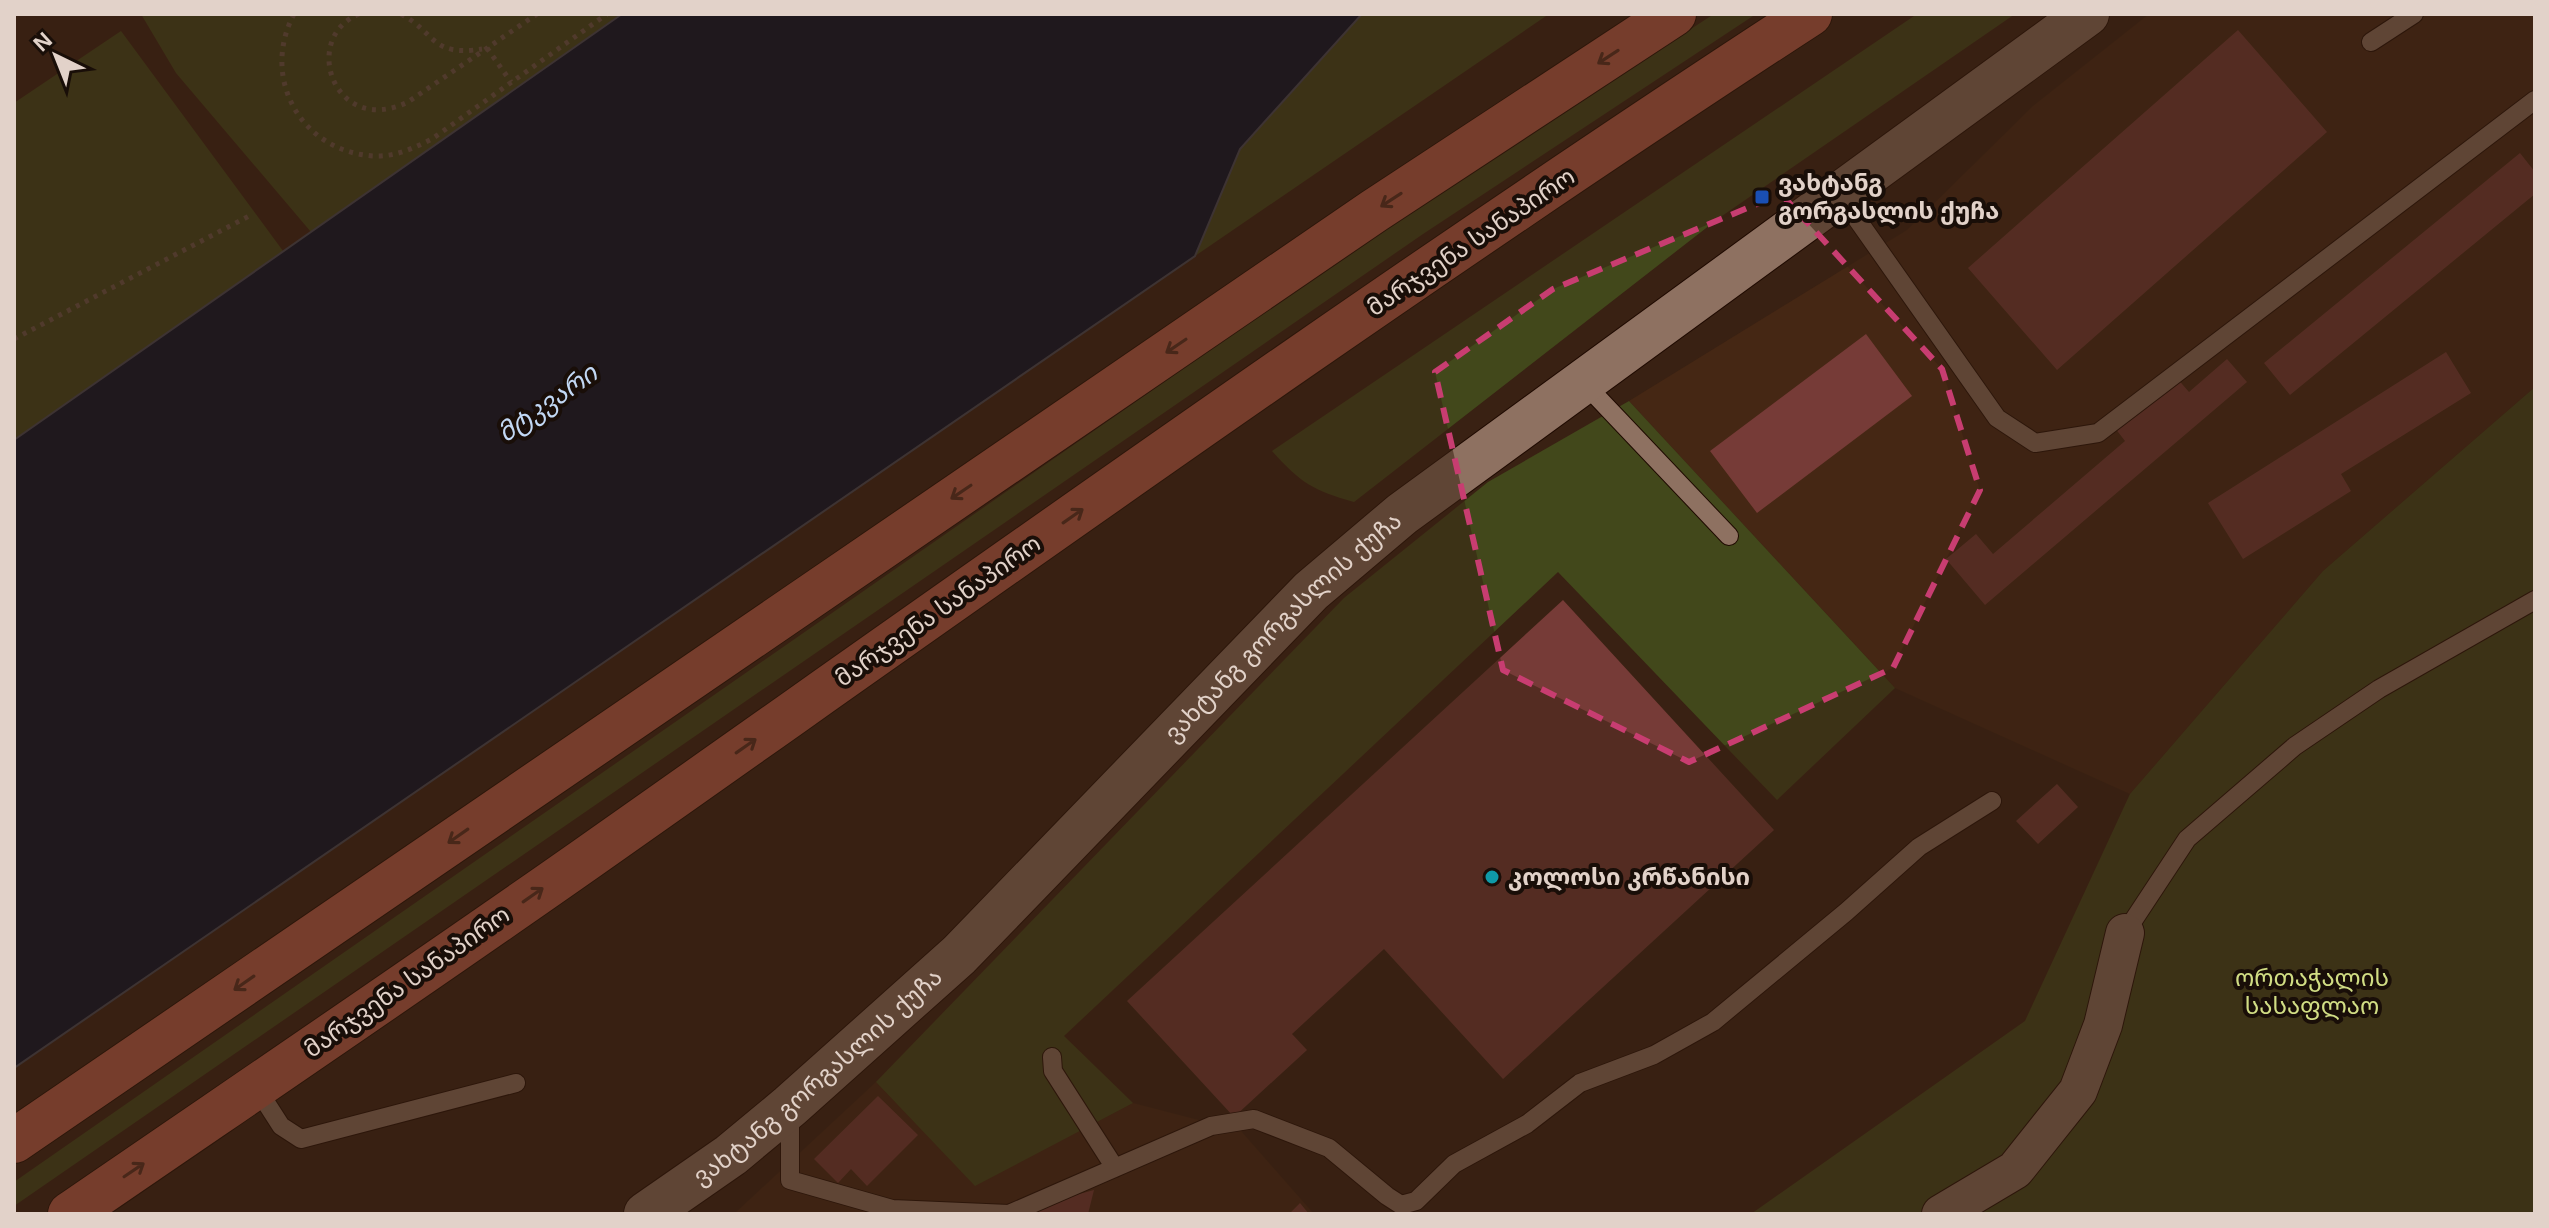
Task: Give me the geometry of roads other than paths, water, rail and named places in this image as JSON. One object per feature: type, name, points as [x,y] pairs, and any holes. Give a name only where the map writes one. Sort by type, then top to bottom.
[{"type":"highway","points":[[14,1141],[1374,211],[1674,14]]},
{"type":"highway","name":"მარჯვენა სანაპირო","points":[[70,1214],[579,863],[1108,491],[1686,95],[1810,14]]},
{"type":"street","name":"ვახტანგ გორგასლის ქუჩა","points":[[646,1214],[731,1155],[959,955],[1311,591],[1402,514],[2087,14]]},
{"type":"street","points":[[1941,1214],[2015,1170],[2078,1091],[2103,1025],[2125,933]]},
{"type":"lane","points":[[2371,42],[2414,14]]},
{"type":"lane","points":[[1840,195],[1997,418],[2035,443],[2098,433],[2535,100]]},
{"type":"lane","points":[[1582,381],[1729,536]]},
{"type":"lane","points":[[2125,933],[2187,839],[2295,746],[2379,689],[2535,600]]},
{"type":"lane","points":[[790,1106],[790,1180],[892,1209],[1009,1214],[1211,1126],[1254,1119],[1329,1148],[1401,1205],[1416,1201],[1454,1164],[1527,1124],[1580,1083],[1654,1055],[1713,1022],[1919,847],[1992,801]]},
{"type":"lane","points":[[1052,1057],[1053,1071],[1115,1168]]},
{"type":"lane","points":[[256,1087],[281,1126],[301,1139],[516,1083]]},
{"type":"water","name":"მტკვარი","points":[[622,14],[1362,14],[1240,149],[1195,256],[14,1068],[14,440]]},
{"type":"place","name":"ვახტანგ გორგასლის ქუჩა","points":[[1762,197]]},
{"type":"place","name":"კოლოსი კრწანისი","points":[[1492,877]]},
{"type":"park label","name":"ორთაჭალის სასაფლაო","points":[[2312,992]]}]
